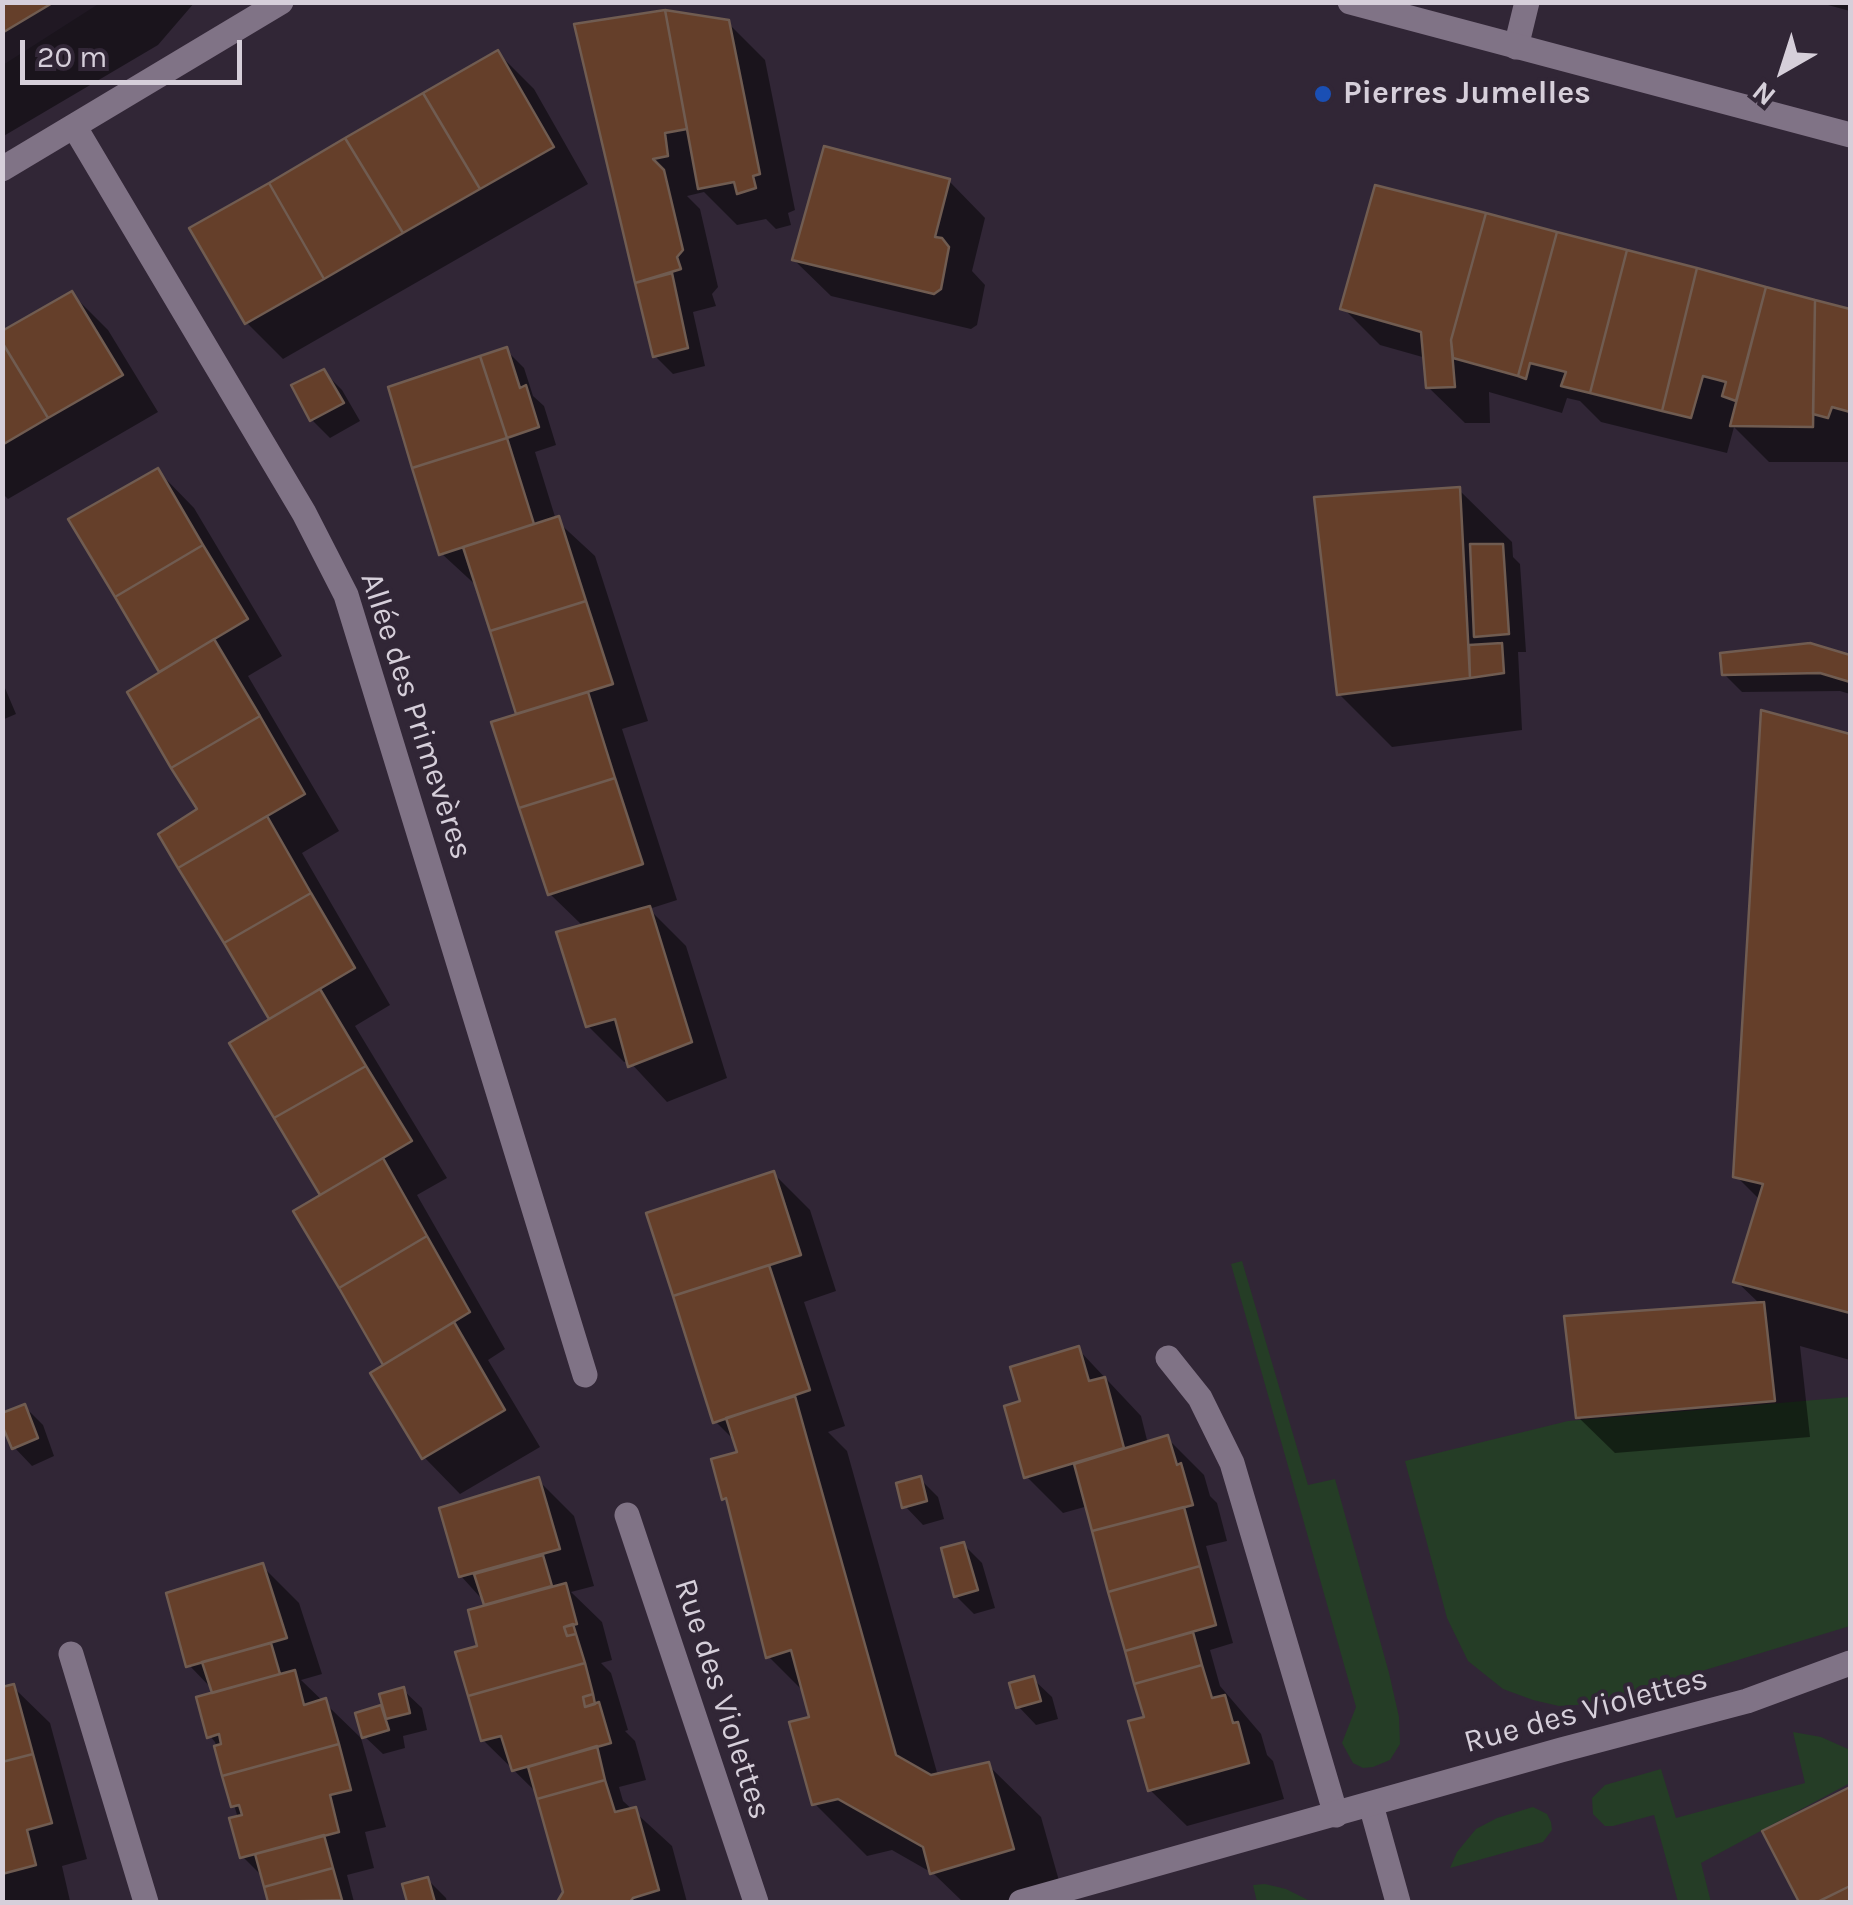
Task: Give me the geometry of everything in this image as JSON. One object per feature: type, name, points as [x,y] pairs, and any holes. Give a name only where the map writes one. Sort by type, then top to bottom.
[{"type":"street","points":[[2,169],[281,2]]},
{"type":"street","points":[[1350,2],[1850,134]]},
{"type":"street","points":[[1516,47],[1527,2]]},
{"type":"street","name":"Allée des Primevères","points":[[74,126],[304,514],[346,595],[586,1375]]},
{"type":"street","points":[[1168,1358],[1200,1398],[1232,1464],[1336,1814]]},
{"type":"street","name":"Rue des Violettes","points":[[627,1515],[756,1902]]},
{"type":"street","points":[[71,1654],[146,1902]]},
{"type":"street","name":"Rue des Violettes","points":[[1021,1902],[1747,1701],[1849,1667]]},
{"type":"street","points":[[1371,1804],[1398,1902]]},
{"type":"shaded area","points":[[3,3],[100,3],[3,65]]},
{"type":"green space","points":[[1242,1261],[1308,1485],[1335,1479],[1389,1673],[1399,1717],[1400,1744],[1390,1760],[1373,1767],[1353,1763],[1342,1743],[1356,1707],[1231,1264]]},
{"type":"green space","points":[[1850,1397],[1850,1626],[1593,1704],[1559,1706],[1533,1700],[1503,1689],[1468,1661],[1447,1618],[1405,1461],[1568,1421]]},
{"type":"green space","points":[[1793,1732],[1821,1737],[1848,1749],[1850,1783],[1701,1863],[1711,1902],[1678,1902],[1654,1815],[1605,1826],[1593,1814],[1592,1798],[1605,1785],[1661,1769],[1676,1818],[1805,1783]]},
{"type":"green space","points":[[1533,1807],[1547,1814],[1551,1822],[1552,1830],[1543,1842],[1450,1868],[1457,1852],[1476,1829]]},
{"type":"green space","points":[[1265,1884],[1312,1902],[1257,1902],[1253,1885]]},
{"type":"building","points":[[2,2],[54,2],[2,33]]},
{"type":"building","points":[[665,10],[687,129],[665,133],[668,156],[653,159],[664,170],[683,250],[677,257],[681,269],[635,283],[574,24]]},
{"type":"building","points":[[665,10],[729,20],[760,174],[753,176],[756,188],[737,194],[734,182],[698,189]]},
{"type":"building","points":[[498,50],[554,147],[480,189],[423,93]]},
{"type":"building","points":[[423,93],[480,189],[403,233],[345,138]]},
{"type":"building","points":[[345,138],[403,233],[324,279],[269,183]]},
{"type":"building","points":[[824,146],[950,179],[935,237],[942,238],[949,247],[941,289],[934,294],[792,260]]},
{"type":"building","points":[[269,183],[324,279],[245,324],[189,228]]},
{"type":"building","points":[[1375,185],[1486,213],[1451,340],[1455,387],[1426,388],[1421,332],[1340,309]]},
{"type":"building","points":[[1486,213],[1557,232],[1518,376],[1453,358],[1451,340]]},
{"type":"building","points":[[1557,232],[1627,250],[1590,393],[1561,386],[1566,372],[1530,363],[1526,379],[1518,376]]},
{"type":"building","points":[[1627,250],[1697,268],[1662,411],[1590,393]]},
{"type":"building","points":[[1697,268],[1766,287],[1736,401],[1722,396],[1726,382],[1703,376],[1691,418],[1662,411]]},
{"type":"building","points":[[672,273],[688,348],[653,357],[635,283]]},
{"type":"building","points":[[1766,287],[1815,300],[1813,427],[1730,426]]},
{"type":"building","points":[[72,291],[123,375],[48,418],[2,342],[2,331]]},
{"type":"building","points":[[1815,300],[1850,309],[1850,412],[1832,407],[1828,418],[1813,414]]},
{"type":"building","points":[[2,342],[48,418],[2,445]]},
{"type":"building","points":[[507,347],[520,388],[526,385],[539,427],[507,438],[480,356]]},
{"type":"building","points":[[480,356],[507,438],[412,468],[388,387]]},
{"type":"building","points":[[324,369],[344,403],[310,421],[291,385]]},
{"type":"building","points":[[507,438],[534,524],[439,555],[412,468]]},
{"type":"building","points":[[158,468],[203,545],[115,597],[68,519]]},
{"type":"building","points":[[1460,487],[1470,678],[1337,695],[1314,497]]},
{"type":"building","points":[[559,516],[586,601],[490,631],[463,547]]},
{"type":"building","points":[[1470,544],[1503,544],[1509,634],[1474,637]]},
{"type":"building","points":[[203,545],[248,619],[159,672],[115,597]]},
{"type":"building","points":[[586,601],[613,684],[516,714],[490,631]]},
{"type":"building","points":[[214,639],[260,716],[171,768],[127,692]]},
{"type":"building","points":[[1502,643],[1504,673],[1470,678],[1469,645]]},
{"type":"building","points":[[1810,643],[1850,655],[1850,682],[1820,673],[1722,675],[1720,653]]},
{"type":"building","points":[[588,692],[615,778],[519,808],[491,722]]},
{"type":"building","points":[[1761,710],[1850,734],[1850,1313],[1733,1282],[1763,1184],[1733,1177]]},
{"type":"building","points":[[260,716],[305,794],[178,868],[158,834],[197,809],[171,768]]},
{"type":"building","points":[[615,778],[643,864],[548,895],[519,808]]},
{"type":"building","points":[[267,816],[311,893],[224,943],[178,868]]},
{"type":"building","points":[[311,893],[355,968],[269,1019],[224,943]]},
{"type":"building","points":[[650,906],[692,1042],[628,1067],[615,1019],[586,1027],[556,932]]},
{"type":"building","points":[[320,989],[366,1066],[274,1118],[229,1043]]},
{"type":"building","points":[[366,1066],[412,1141],[320,1195],[274,1118]]},
{"type":"building","points":[[383,1158],[427,1236],[339,1288],[293,1211]]},
{"type":"building","points":[[774,1171],[801,1255],[673,1296],[646,1213]]},
{"type":"building","points":[[427,1236],[470,1312],[383,1365],[339,1288]]},
{"type":"building","points":[[769,1265],[810,1390],[713,1423],[673,1296]]},
{"type":"building","points":[[1764,1302],[1775,1401],[1576,1418],[1564,1316]]},
{"type":"building","points":[[454,1322],[505,1410],[422,1459],[370,1373]]},
{"type":"building","points":[[1079,1346],[1089,1381],[1105,1377],[1124,1448],[1024,1478],[1004,1406],[1020,1401],[1010,1367]]},
{"type":"building","points":[[795,1396],[896,1755],[931,1775],[989,1762],[1014,1849],[930,1874],[923,1847],[838,1799],[812,1805],[789,1722],[809,1717],[791,1650],[766,1658],[726,1498],[722,1500],[711,1459],[737,1452],[726,1418]]},
{"type":"building","points":[[25,1404],[38,1438],[12,1449],[2,1425],[2,1413]]},
{"type":"building","points":[[1168,1435],[1193,1505],[1092,1531],[1074,1464]]},
{"type":"building","points":[[921,1476],[927,1501],[902,1508],[896,1483]]},
{"type":"building","points":[[539,1477],[560,1549],[459,1577],[439,1508]]},
{"type":"building","points":[[1184,1507],[1200,1566],[1108,1592],[1092,1531]]},
{"type":"building","points":[[964,1542],[978,1590],[954,1597],[941,1548]]},
{"type":"building","points":[[543,1555],[552,1586],[484,1605],[474,1574]]},
{"type":"building","points":[[263,1563],[287,1638],[186,1667],[166,1593]]},
{"type":"building","points":[[1200,1566],[1216,1625],[1125,1651],[1108,1592]]},
{"type":"building","points":[[566,1583],[577,1624],[564,1627],[567,1636],[576,1634],[585,1663],[468,1696],[455,1652],[477,1646],[468,1610]]},
{"type":"building","points":[[573,1624],[576,1634],[567,1636],[564,1627]]},
{"type":"building","points":[[1193,1632],[1202,1665],[1134,1684],[1125,1651]]},
{"type":"building","points":[[271,1643],[280,1674],[212,1693],[202,1662]]},
{"type":"building","points":[[585,1663],[593,1694],[583,1697],[585,1707],[599,1702],[611,1743],[512,1771],[501,1736],[481,1741],[468,1696]]},
{"type":"building","points":[[1202,1665],[1212,1698],[1225,1695],[1233,1723],[1238,1722],[1249,1763],[1148,1791],[1128,1721],[1144,1717],[1134,1684]]},
{"type":"building","points":[[295,1670],[304,1705],[326,1698],[339,1744],[222,1776],[214,1746],[221,1744],[219,1734],[207,1738],[196,1697]]},
{"type":"building","points":[[1034,1676],[1041,1701],[1016,1708],[1009,1683]]},
{"type":"building","points":[[14,1684],[33,1754],[2,1762],[2,1687]]},
{"type":"building","points":[[404,1687],[410,1713],[386,1719],[379,1694]]},
{"type":"building","points":[[593,1694],[595,1704],[585,1707],[583,1697]]},
{"type":"building","points":[[381,1705],[389,1730],[362,1738],[355,1713]]},
{"type":"building","points":[[339,1744],[351,1790],[330,1795],[339,1832],[240,1858],[229,1818],[242,1815],[239,1805],[231,1807],[222,1776]]},
{"type":"building","points":[[597,1746],[605,1780],[537,1799],[528,1767]]},
{"type":"building","points":[[33,1754],[52,1823],[27,1830],[36,1865],[2,1874],[2,1762]]},
{"type":"building","points":[[605,1780],[615,1812],[636,1807],[659,1890],[630,1902],[557,1902],[563,1892],[537,1799]]},
{"type":"building","points":[[1850,1787],[1850,1886],[1817,1902],[1799,1902],[1762,1831]]},
{"type":"building","points":[[324,1835],[333,1868],[264,1887],[255,1854]]},
{"type":"building","points":[[333,1868],[342,1900],[268,1902],[264,1887]]},
{"type":"building","points":[[428,1877],[435,1902],[407,1902],[402,1884]]},
{"type":"building","points":[[1850,1886],[1850,1902],[1823,1902],[1822,1900]]},
{"type":"place","name":"Pierres Jumelles","points":[[1323,94]]}]
